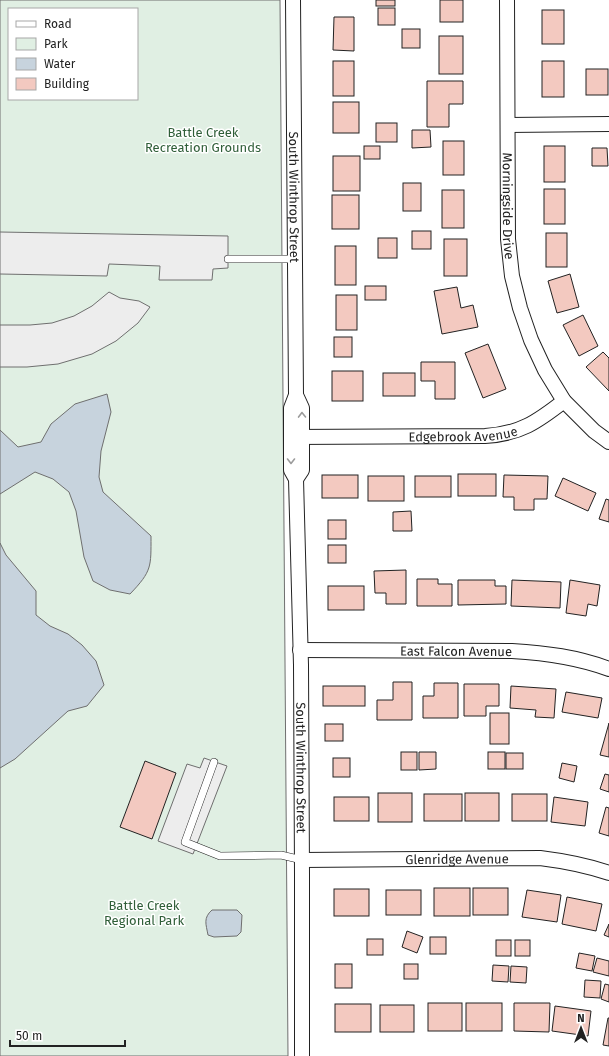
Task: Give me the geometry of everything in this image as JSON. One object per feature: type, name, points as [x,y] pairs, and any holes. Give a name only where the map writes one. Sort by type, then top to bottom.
[{"type":"street","name":"South Winthrop Street","points":[[293,0],[296,395],[291,408],[296,437],[291,470],[296,479],[300,650],[302,1056]]},
{"type":"street","name":"Morningside Drive","points":[[507,0],[508,239],[512,276],[520,308],[531,340],[564,401]]},
{"type":"street","points":[[508,125],[609,124]]},
{"type":"street","points":[[564,401],[594,431],[609,442]]},
{"type":"street","name":"Edgebrook Avenue","points":[[296,437],[503,435],[522,429],[535,422],[564,401]]},
{"type":"street","name":"East Falcon Avenue","points":[[300,650],[519,651],[546,653],[578,659],[609,669]]},
{"type":"street","name":"Glenridge Avenue","points":[[302,860],[540,858],[574,863],[609,873]]},
{"type":"lane","points":[[228,259],[295,259]]},
{"type":"lane","points":[[214,762],[185,842],[220,856],[281,855],[302,860]]},
{"type":"green space","name":"Battle Creek Regional Park","points":[[0,0],[280,0],[288,1056],[0,1056]]},
{"type":"shaded area","points":[[0,232],[228,236],[228,268],[213,269],[212,280],[159,280],[160,266],[109,264],[107,276],[0,274]]},
{"type":"shaded area","points":[[109,292],[120,298],[139,301],[150,307],[138,323],[116,341],[92,354],[58,364],[27,367],[0,367],[0,325],[52,323],[74,316],[92,306]]},
{"type":"shaded area","points":[[204,758],[227,766],[193,854],[158,841],[187,764],[200,768]]},
{"type":"water","points":[[107,394],[111,412],[101,451],[99,477],[103,492],[151,536],[149,568],[143,580],[130,594],[110,590],[93,581],[84,557],[76,511],[69,492],[53,479],[35,472],[0,494],[0,430],[18,447],[41,442],[51,424],[75,404]]},
{"type":"water","points":[[0,543],[6,555],[36,591],[36,615],[50,626],[68,634],[82,645],[96,661],[104,685],[87,706],[68,711],[15,759],[0,768]]},
{"type":"water","points":[[212,910],[237,910],[242,915],[241,932],[237,936],[214,937],[208,935],[206,919]]},
{"type":"building","points":[[376,0],[395,0],[395,6],[376,6]]},
{"type":"building","points":[[440,0],[463,0],[463,22],[440,22]]},
{"type":"building","points":[[378,8],[395,8],[395,25],[378,25]]},
{"type":"building","points":[[542,10],[564,10],[564,44],[542,44]]},
{"type":"building","points":[[334,17],[354,17],[354,51],[333,50]]},
{"type":"building","points":[[402,29],[420,29],[420,48],[402,48]]},
{"type":"building","points":[[439,36],[463,36],[463,74],[439,74]]},
{"type":"building","points":[[333,61],[354,61],[354,96],[333,96]]},
{"type":"building","points":[[542,61],[564,61],[564,97],[542,97]]},
{"type":"building","points":[[586,69],[608,69],[608,95],[586,95]]},
{"type":"building","points":[[427,81],[463,81],[463,104],[449,104],[449,127],[427,127]]},
{"type":"building","points":[[333,102],[359,102],[359,133],[333,133]]},
{"type":"building","points":[[376,123],[397,123],[397,142],[376,142]]},
{"type":"building","points":[[412,130],[430,130],[431,147],[412,148]]},
{"type":"building","points":[[443,141],[464,141],[464,175],[443,175]]},
{"type":"building","points":[[364,146],[380,146],[380,159],[364,159]]},
{"type":"building","points":[[544,146],[565,146],[565,182],[544,182]]},
{"type":"building","points":[[592,148],[607,148],[608,166],[592,166]]},
{"type":"building","points":[[333,156],[360,156],[360,191],[333,191]]},
{"type":"building","points":[[403,183],[421,183],[421,211],[403,211]]},
{"type":"building","points":[[544,189],[565,189],[565,224],[544,224]]},
{"type":"building","points":[[442,190],[464,190],[464,228],[442,228]]},
{"type":"building","points":[[332,195],[359,195],[359,229],[332,229]]},
{"type":"building","points":[[412,231],[431,231],[431,249],[412,249]]},
{"type":"building","points":[[546,233],[567,233],[567,267],[546,267]]},
{"type":"building","points":[[378,238],[397,238],[397,258],[378,258]]},
{"type":"building","points":[[444,239],[467,239],[467,276],[444,276]]},
{"type":"building","points":[[335,246],[356,246],[356,285],[335,285]]},
{"type":"building","points":[[570,274],[579,307],[557,313],[548,281]]},
{"type":"building","points":[[365,286],[386,286],[386,300],[365,300]]},
{"type":"building","points":[[457,287],[461,308],[473,305],[478,327],[442,334],[434,291]]},
{"type":"building","points":[[336,295],[357,295],[357,330],[336,330]]},
{"type":"building","points":[[583,315],[598,346],[579,356],[563,325]]},
{"type":"building","points":[[334,337],[352,337],[352,357],[334,357]]},
{"type":"building","points":[[488,344],[506,389],[483,398],[465,353]]},
{"type":"building","points":[[603,352],[609,358],[609,391],[586,367]]},
{"type":"building","points":[[421,362],[455,362],[455,399],[435,399],[435,381],[421,381]]},
{"type":"building","points":[[332,371],[363,371],[363,401],[332,401]]},
{"type":"building","points":[[383,373],[415,373],[415,396],[383,396]]},
{"type":"building","points":[[458,474],[496,474],[496,496],[458,496]]},
{"type":"building","points":[[322,475],[358,475],[358,498],[322,498]]},
{"type":"building","points":[[504,475],[548,476],[547,499],[534,499],[534,510],[514,510],[514,497],[503,497]]},
{"type":"building","points":[[368,476],[404,476],[404,501],[368,501]]},
{"type":"building","points":[[415,476],[451,476],[451,497],[415,497]]},
{"type":"building","points":[[563,478],[596,493],[588,511],[555,496]]},
{"type":"building","points":[[606,499],[609,500],[609,522],[599,519]]},
{"type":"building","points":[[411,511],[412,531],[393,531],[393,512]]},
{"type":"building","points":[[328,520],[346,520],[346,539],[328,539]]},
{"type":"building","points":[[328,545],[346,545],[346,563],[328,563]]},
{"type":"building","points":[[406,570],[406,604],[386,604],[386,593],[375,593],[374,571]]},
{"type":"building","points":[[417,579],[438,579],[438,584],[452,584],[452,606],[417,606]]},
{"type":"building","points":[[458,580],[495,580],[495,586],[506,586],[506,604],[458,605]]},
{"type":"building","points":[[512,580],[561,582],[560,608],[511,606]]},
{"type":"building","points":[[570,580],[600,585],[597,606],[588,604],[586,616],[566,613]]},
{"type":"building","points":[[328,586],[364,586],[364,610],[328,610]]},
{"type":"building","points":[[393,682],[412,682],[412,720],[377,720],[377,700],[393,700]]},
{"type":"building","points":[[434,683],[458,683],[458,718],[423,718],[423,696],[434,696]]},
{"type":"building","points":[[464,684],[499,684],[499,706],[486,706],[486,716],[464,716]]},
{"type":"building","points":[[323,686],[365,686],[365,706],[323,706]]},
{"type":"building","points":[[511,686],[556,689],[554,718],[535,717],[536,710],[510,708]]},
{"type":"building","points":[[566,692],[602,698],[598,718],[562,712]]},
{"type":"building","points":[[490,713],[509,713],[509,744],[490,744]]},
{"type":"building","points":[[609,723],[609,757],[600,755]]},
{"type":"building","points":[[325,724],[343,724],[343,741],[325,741]]},
{"type":"building","points":[[401,752],[417,752],[417,770],[401,770]]},
{"type":"building","points":[[419,752],[436,752],[436,769],[419,770]]},
{"type":"building","points":[[488,752],[505,752],[505,769],[488,769]]},
{"type":"building","points":[[506,753],[523,753],[523,769],[506,769]]},
{"type":"building","points":[[333,758],[350,758],[350,777],[333,777]]},
{"type":"building","points":[[145,761],[176,773],[152,839],[120,827]]},
{"type":"building","points":[[562,763],[577,766],[574,782],[559,778]]},
{"type":"building","points":[[605,774],[609,775],[609,792],[600,789]]},
{"type":"building","points":[[378,793],[412,793],[412,822],[378,822]]},
{"type":"building","points":[[465,793],[499,793],[499,821],[465,821]]},
{"type":"building","points":[[424,794],[462,794],[462,821],[424,821]]},
{"type":"building","points":[[512,794],[547,794],[547,821],[512,821]]},
{"type":"building","points":[[334,797],[369,797],[369,821],[334,821]]},
{"type":"building","points":[[554,797],[588,802],[585,826],[551,822]]},
{"type":"building","points":[[606,807],[609,808],[609,836],[599,833]]},
{"type":"building","points":[[434,888],[470,888],[470,916],[434,916]]},
{"type":"building","points":[[473,888],[508,888],[508,915],[473,915]]},
{"type":"building","points":[[334,889],[369,889],[369,916],[334,916]]},
{"type":"building","points":[[386,890],[421,890],[421,915],[386,915]]},
{"type":"building","points":[[527,890],[561,895],[557,922],[522,917]]},
{"type":"building","points":[[567,897],[602,904],[596,931],[562,924]]},
{"type":"building","points":[[609,924],[609,937],[604,935]]},
{"type":"building","points":[[407,931],[423,937],[417,953],[402,947]]},
{"type":"building","points":[[430,937],[446,937],[446,954],[430,954]]},
{"type":"building","points":[[367,939],[383,939],[383,955],[367,955]]},
{"type":"building","points":[[496,940],[511,940],[511,956],[496,956]]},
{"type":"building","points":[[515,940],[530,940],[530,956],[515,956]]},
{"type":"building","points":[[579,953],[595,956],[592,971],[576,968]]},
{"type":"building","points":[[597,958],[609,961],[609,976],[593,972]]},
{"type":"building","points":[[335,964],[352,964],[352,988],[335,988]]},
{"type":"building","points":[[404,964],[418,964],[418,979],[404,979]]},
{"type":"building","points":[[493,965],[509,966],[508,982],[492,981]]},
{"type":"building","points":[[511,966],[527,967],[526,983],[510,982]]},
{"type":"building","points":[[585,980],[601,981],[600,998],[584,997]]},
{"type":"building","points":[[605,984],[609,985],[609,1002],[601,999]]},
{"type":"building","points":[[428,1003],[462,1003],[462,1031],[428,1031]]},
{"type":"building","points":[[466,1003],[502,1003],[502,1031],[466,1031]]},
{"type":"building","points":[[514,1003],[550,1003],[549,1032],[514,1031]]},
{"type":"building","points":[[335,1004],[371,1004],[371,1032],[335,1032]]},
{"type":"building","points":[[380,1005],[414,1005],[414,1032],[380,1032]]},
{"type":"building","points":[[555,1006],[591,1011],[588,1036],[552,1031]]},
{"type":"building","points":[[609,1018],[609,1046],[603,1045]]},
{"type":"park label","name":"Battle Creek Recreation Grounds","points":[[203,140]]}]
